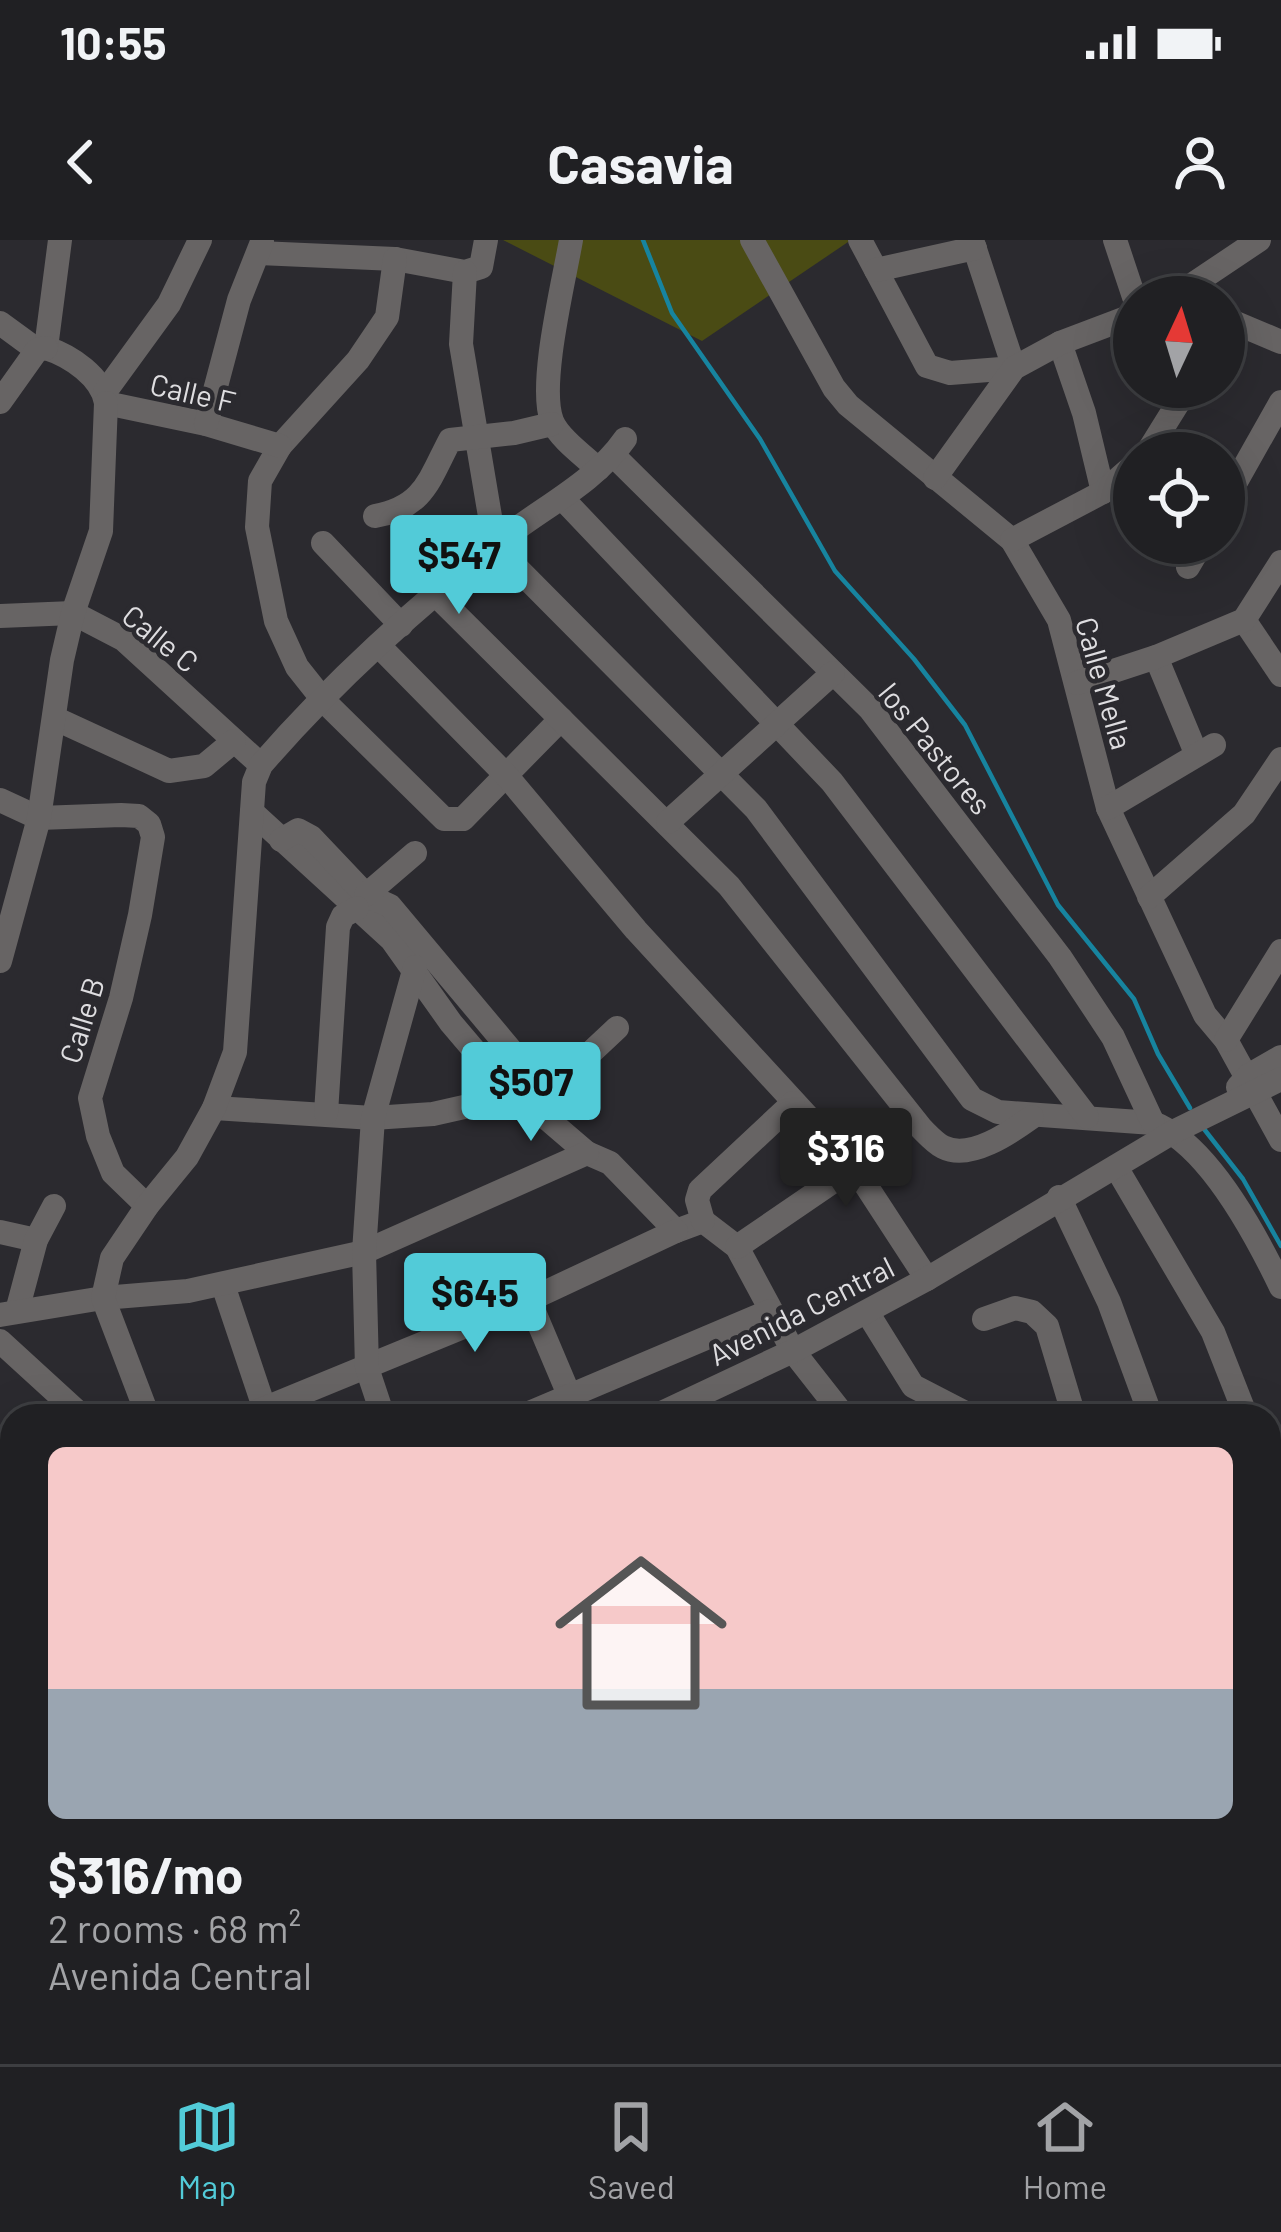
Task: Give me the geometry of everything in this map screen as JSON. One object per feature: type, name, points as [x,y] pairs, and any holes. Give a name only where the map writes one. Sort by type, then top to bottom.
[{"type":"street","points":[[0,402],[27,358],[60,240]]},
{"type":"street","points":[[0,961],[4,932],[39,818],[73,613],[105,510],[105,398],[169,304],[200,240]]},
{"type":"street","points":[[206,424],[238,300],[261,247],[395,259],[465,272],[481,267],[486,240]]},
{"type":"street","points":[[375,516],[399,512],[418,499],[450,440],[514,434],[552,424],[548,401],[552,349],[571,240]]},
{"type":"street","name":"Calle Mella","points":[[752,240],[834,388],[1012,540],[1059,620],[1120,842],[1205,1016],[1226,1040],[1281,1140]]},
{"type":"street","points":[[860,240],[927,366],[950,374],[1014,368],[1060,343],[1113,323]]},
{"type":"street","points":[[1115,240],[1127,276]]},
{"type":"street","points":[[1209,276],[1259,240]]},
{"type":"street","points":[[876,270],[973,244],[1014,368]]},
{"type":"street","points":[[395,259],[388,317],[374,340],[280,446],[260,482],[256,527],[260,555],[284,644],[324,701],[444,819],[463,819],[561,719]]},
{"type":"street","points":[[465,272],[460,344],[495,545],[724,772],[820,891],[972,1099],[998,1112],[1032,1117],[1164,1127]]},
{"type":"street","name":"Calle F","points":[[0,323],[27,358],[59,352],[96,379],[105,398],[280,446]]},
{"type":"street","points":[[1245,329],[1281,342]]},
{"type":"street","points":[[1060,343],[1084,413],[1103,492]]},
{"type":"street","points":[[934,478],[1014,368]]},
{"type":"street","points":[[1245,465],[1281,401]]},
{"type":"street","name":"los Pastores","points":[[552,424],[612,455],[870,709],[1060,957],[1164,1127],[1256,1234],[1281,1287]]},
{"type":"street","points":[[144,1404],[104,1298],[112,1258],[187,1157],[214,1108],[236,1052],[254,782],[261,765],[401,625],[612,455]]},
{"type":"street","points":[[1012,540],[1113,483]]},
{"type":"street","points":[[562,498],[832,782],[1087,1118]]},
{"type":"street","points":[[323,543],[401,625]]},
{"type":"street","points":[[1077,683],[1244,620],[1281,562]]},
{"type":"street","points":[[437,596],[729,886],[910,1115],[941,1147],[964,1151],[1009,1133],[1032,1117]]},
{"type":"street","name":"Calle C","points":[[0,616],[73,613],[123,638],[261,765]]},
{"type":"street","points":[[1244,620],[1281,675]]},
{"type":"street","points":[[379,646],[506,774],[636,930],[854,1167],[927,1280]]},
{"type":"street","points":[[1108,808],[1205,749],[1156,657]]},
{"type":"street","points":[[668,822],[833,673]]},
{"type":"street","points":[[54,718],[169,771],[204,766],[234,741]]},
{"type":"street","points":[[1150,897],[1244,814],[1281,759]]},
{"type":"street","points":[[0,800],[39,818]]},
{"type":"street","points":[[252,812],[361,902],[415,967],[451,1023],[514,1096],[587,1154],[610,1163],[676,1231]]},
{"type":"street","name":"Calle B","points":[[39,818],[139,816],[149,824],[153,836],[121,998],[90,1098],[110,1167],[147,1206]]},
{"type":"street","points":[[326,1113],[338,927],[344,916],[416,853]]},
{"type":"street","points":[[361,902],[390,906],[540,1084],[554,1087],[617,1028]]},
{"type":"street","points":[[1226,1040],[1281,951]]},
{"type":"street","points":[[379,1404],[367,1368],[364,1252],[374,1118],[415,967]]},
{"type":"street","name":"Avenida Central","points":[[680,1404],[927,1280],[1116,1167],[1164,1127],[1220,1106],[1281,1058]]},
{"type":"street","name":"Avenida Central","points":[[1251,1085],[1281,1079]]},
{"type":"street","points":[[214,1108],[374,1118],[433,1114],[514,1096]]},
{"type":"street","points":[[794,1102],[700,1190],[698,1200],[703,1221],[736,1247],[793,1351],[835,1404]]},
{"type":"street","points":[[736,1247],[854,1167],[910,1115]]},
{"type":"street","points":[[53,1206],[8,1313],[223,1285],[364,1252],[587,1154]]},
{"type":"street","points":[[1116,1167],[1213,1333],[1241,1404]]},
{"type":"street","points":[[1059,1198],[1155,1404]]},
{"type":"street","points":[[282,1404],[703,1221]]},
{"type":"street","points":[[0,1232],[36,1240]]},
{"type":"street","points":[[223,1285],[256,1404]]},
{"type":"street","points":[[529,1300],[572,1404]]},
{"type":"street","points":[[984,1318],[1015,1308],[1040,1318],[1047,1326],[1070,1404]]},
{"type":"street","points":[[577,1404],[770,1311]]},
{"type":"street","points":[[867,1312],[913,1386],[948,1404]]},
{"type":"street","points":[[0,1341],[69,1404]]},
{"type":"shaded area","points":[[503,240],[851,240],[702,341]]},
{"type":"waterway","points":[[643,240],[672,313],[760,439],[835,571],[914,659],[965,725],[1058,905],[1134,999],[1158,1054],[1190,1108]]},
{"type":"waterway","points":[[1204,1129],[1243,1179],[1281,1246]]}]
